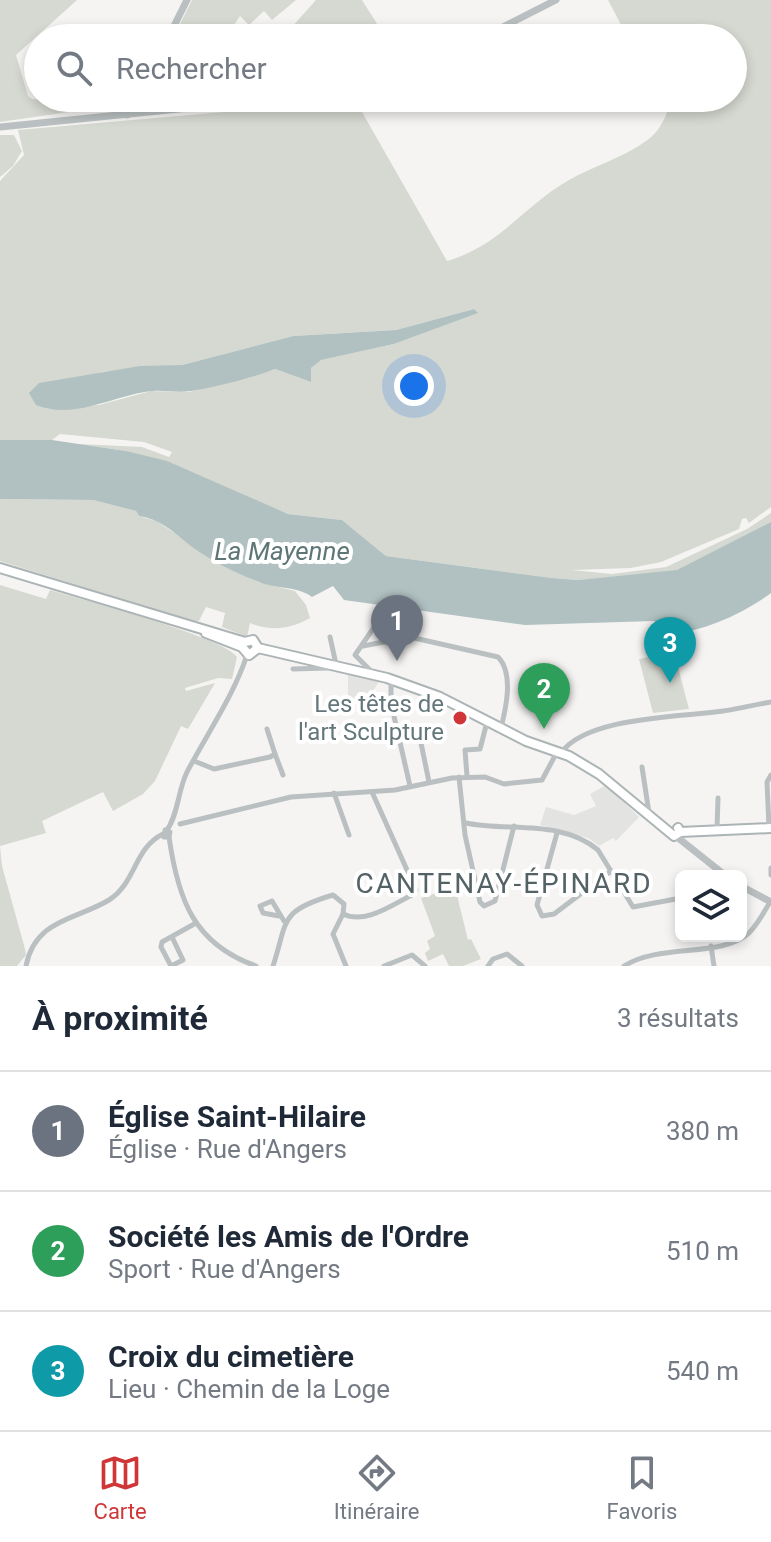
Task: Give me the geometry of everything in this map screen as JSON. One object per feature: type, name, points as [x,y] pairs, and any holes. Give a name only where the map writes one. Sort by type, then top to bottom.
[{"type":"main road","points":[[0,568],[160,616],[245,648],[253,640],[258,648],[373,673],[440,697],[599,774],[648,816],[676,833],[770,828]]},
{"type":"street","points":[[175,24],[187,0]]},
{"type":"street","points":[[509,24],[556,0]]},
{"type":"street","points":[[0,127],[155,112]]},
{"type":"street","points":[[373,673],[355,655],[379,620],[388,620]]},
{"type":"street","points":[[293,669],[328,668],[332,663],[330,637]]},
{"type":"street","points":[[363,646],[410,637],[498,657],[503,662],[507,687],[501,728]]},
{"type":"street","points":[[25,966],[30,950],[41,934],[54,923],[109,899],[129,878],[144,846],[167,834],[175,824],[178,794],[224,710],[245,648]]},
{"type":"street","points":[[391,680],[391,703],[410,786]]},
{"type":"street","points":[[175,824],[291,797],[372,792],[467,776],[485,777],[504,784],[542,780],[559,753],[581,735],[655,718],[771,702]]},
{"type":"street","points":[[467,776],[465,750],[480,749],[487,722]]},
{"type":"street","points":[[267,729],[283,775]]},
{"type":"street","points":[[421,743],[429,782]]},
{"type":"street","points":[[194,761],[214,769],[243,765],[275,754]]},
{"type":"street","points":[[642,767],[648,816]]},
{"type":"street","points":[[770,828],[767,782],[771,775]]},
{"type":"street","points":[[459,777],[480,902],[487,906],[495,901],[514,826]]},
{"type":"street","points":[[343,914],[353,919],[364,918],[416,890],[372,792]]},
{"type":"street","points":[[334,793],[349,835]]},
{"type":"street","points":[[717,829],[718,798]]},
{"type":"street","points":[[466,823],[531,826],[589,843],[633,907],[675,899]]},
{"type":"street","points":[[557,833],[537,905],[542,916],[554,914],[611,871]]},
{"type":"street","points":[[676,833],[719,870]]},
{"type":"street","points":[[167,834],[176,876],[196,923],[216,946],[239,964],[256,966]]},
{"type":"street","points":[[771,868],[771,875]]},
{"type":"street","points":[[624,966],[654,953],[711,946],[743,938],[771,902],[747,889]]},
{"type":"street","points":[[273,966],[282,919],[333,895],[343,900],[343,914],[333,934],[346,966]]},
{"type":"street","points":[[172,937],[183,960],[171,966],[161,945],[172,937],[196,923]]},
{"type":"street","points":[[711,946],[714,966]]},
{"type":"street","points":[[488,966],[493,959],[507,954],[522,966]]},
{"type":"street","points":[[384,966],[412,955],[425,966]]},
{"type":"shaded area","points":[[0,0],[77,0],[50,24],[24,24],[24,48],[16,55],[24,82],[24,112],[69,112],[0,122]]},
{"type":"shaded area","points":[[192,0],[296,0],[272,20],[264,11],[250,24],[240,16],[235,24],[180,24]]},
{"type":"shaded area","points":[[316,0],[362,0],[377,24],[295,24]]},
{"type":"shaded area","points":[[608,0],[771,0],[771,507],[749,523],[746,518],[742,519],[739,529],[661,562],[631,568],[572,570],[612,574],[666,567],[747,529],[771,513],[771,522],[677,571],[578,580],[386,556],[342,520],[288,514],[126,451],[79,444],[142,447],[169,457],[172,452],[144,442],[60,434],[52,440],[0,440],[0,181],[24,155],[18,130],[224,112],[362,112],[447,261],[482,245],[569,180],[646,141],[667,112],[747,112],[747,24],[621,24]],"holes":[[[474,309],[477,313],[394,344],[320,360],[311,368],[311,382],[275,369],[189,392],[151,391],[99,405],[46,409],[102,372],[182,365],[293,336],[396,330]]]},
{"type":"shaded area","points":[[0,135],[14,135],[22,151],[13,166],[0,177]]},
{"type":"shaded area","points":[[0,499],[93,500],[136,511],[139,516],[156,521],[227,567],[258,582],[295,591],[306,605],[310,618],[281,628],[250,623],[247,637],[222,627],[225,613],[206,607],[199,621],[192,621],[0,561]]},
{"type":"shaded area","points":[[0,585],[46,599],[50,590],[119,610],[207,640],[237,657],[232,679],[218,678],[185,688],[186,691],[215,683],[188,729],[181,726],[155,781],[143,794],[113,811],[103,792],[42,821],[46,833],[0,846]]},
{"type":"shaded area","points":[[674,652],[689,709],[653,713],[639,659]]},
{"type":"shaded area","points":[[348,671],[380,680],[373,691],[375,698],[348,703]]},
{"type":"shaded area","points":[[606,785],[639,817],[616,841],[613,838],[599,846],[588,838],[540,825],[546,807],[574,815],[596,806],[590,794]]},
{"type":"shaded area","points":[[0,846],[2,866],[26,955],[17,966],[0,966]]},
{"type":"shaded area","points":[[455,887],[468,940],[471,939],[481,959],[463,966],[449,966],[443,954],[428,961],[425,953],[430,949],[427,941],[435,936],[421,898]]},
{"type":"water","points":[[474,309],[478,313],[394,344],[321,360],[311,368],[311,382],[275,369],[202,389],[139,393],[65,410],[36,405],[29,393],[39,383],[140,366],[182,365],[293,336],[396,330]]},
{"type":"water","name":"La Mayenne","points":[[0,440],[52,440],[126,451],[167,461],[288,514],[342,520],[386,556],[552,578],[578,580],[677,570],[771,522],[771,593],[723,620],[669,634],[654,621],[525,625],[344,600],[333,586],[312,597],[300,591],[265,584],[231,570],[203,555],[165,526],[139,516],[136,511],[93,500],[0,499]]},
{"type":"place","name":"Église Saint-Hilaire","points":[[397,661]]},
{"type":"place","name":"Croix du cimetière","points":[[670,683]]},
{"type":"place","name":"Les têtes de l'art Sculpture","points":[[460,718]]},
{"type":"place","name":"Société les Amis de l'Ordre","points":[[544,729]]},
{"type":"district","name":"CANTENAY-ÉPINARD","points":[[504,883]]}]
